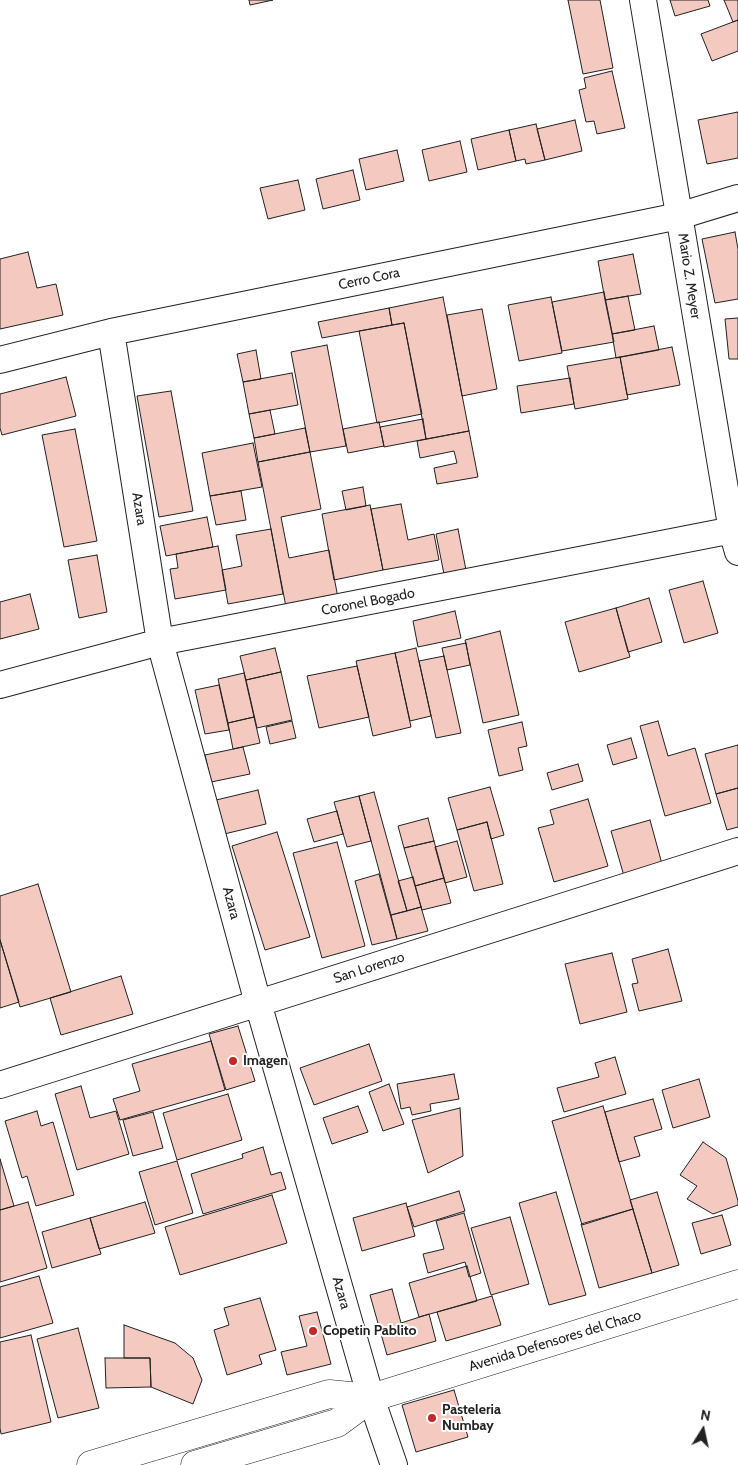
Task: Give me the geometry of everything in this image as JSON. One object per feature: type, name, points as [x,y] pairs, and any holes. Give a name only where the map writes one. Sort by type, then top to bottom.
[{"type":"street","name":"Mario Z. Meyer","points":[[643,0],[736,537]]},
{"type":"street","name":"Cerro Cora","points":[[0,360],[111,332],[679,216],[738,198]]},
{"type":"street","name":"Azara","points":[[111,332],[160,642],[258,1003],[371,1398],[394,1465]]},
{"type":"street","name":"Coronel Bogado","points":[[0,686],[160,642],[736,537]]},
{"type":"street","name":"San Lorenzo","points":[[0,1085],[738,851]]},
{"type":"street","name":"Avenida Defensores del Chaco","points":[[195,1465],[336,1423],[371,1398],[738,1284]]},
{"type":"street","name":"Avenida Defensores del Chaco","points":[[91,1465],[329,1394],[371,1398]]},
{"type":"building","points":[[249,0],[273,0],[250,5]]},
{"type":"building","points":[[568,0],[600,0],[613,68],[583,74]]},
{"type":"building","points":[[670,0],[708,0],[710,6],[675,16]]},
{"type":"building","points":[[724,0],[738,0],[738,20],[733,22]]},
{"type":"building","points":[[738,20],[738,51],[712,61],[701,34]]},
{"type":"building","points":[[612,71],[625,128],[597,134],[594,121],[586,122],[579,90],[586,88],[584,78]]},
{"type":"building","points":[[738,112],[738,158],[707,164],[698,120]]},
{"type":"building","points":[[575,120],[582,151],[545,160],[537,129]]},
{"type":"building","points":[[536,124],[545,160],[526,164],[525,159],[516,161],[509,130]]},
{"type":"building","points":[[509,130],[516,161],[478,170],[471,139]]},
{"type":"building","points":[[460,141],[467,172],[429,181],[422,150]]},
{"type":"building","points":[[397,150],[404,181],[366,190],[359,159]]},
{"type":"building","points":[[353,170],[360,200],[323,209],[316,179]]},
{"type":"building","points":[[298,180],[305,210],[268,219],[260,188]]},
{"type":"building","points":[[735,232],[738,249],[738,299],[715,303],[702,239]]},
{"type":"building","points":[[28,252],[37,288],[56,284],[63,315],[0,329],[0,259]]},
{"type":"building","points":[[633,254],[641,294],[605,300],[598,261]]},
{"type":"building","points":[[604,292],[614,342],[562,351],[552,302]]},
{"type":"building","points":[[628,296],[635,330],[612,334],[605,300]]},
{"type":"building","points":[[443,297],[469,431],[426,439],[404,323],[392,325],[389,308]]},
{"type":"building","points":[[551,297],[562,353],[519,361],[508,305]]},
{"type":"building","points":[[389,308],[392,325],[322,338],[318,322]]},
{"type":"building","points":[[482,309],[497,389],[462,396],[447,315]]},
{"type":"building","points":[[738,318],[738,359],[729,359],[725,319]]},
{"type":"building","points":[[404,323],[422,414],[377,423],[359,331]]},
{"type":"building","points":[[654,326],[659,350],[616,358],[612,334]]},
{"type":"building","points":[[327,345],[346,446],[310,452],[291,352]]},
{"type":"building","points":[[672,347],[680,385],[627,395],[620,357]]},
{"type":"building","points":[[256,350],[261,379],[243,382],[237,354]]},
{"type":"building","points":[[620,357],[628,399],[575,409],[567,366]]},
{"type":"building","points":[[292,373],[298,405],[249,414],[243,382]]},
{"type":"building","points":[[66,377],[76,416],[2,435],[0,428],[0,394]]},
{"type":"building","points":[[570,378],[574,404],[521,413],[517,386]]},
{"type":"building","points":[[171,391],[193,511],[159,517],[137,396]]},
{"type":"building","points":[[270,410],[275,434],[254,438],[249,414]]},
{"type":"building","points":[[423,419],[426,439],[384,447],[380,427]]},
{"type":"building","points":[[379,422],[384,446],[348,453],[343,429]]},
{"type":"building","points":[[305,428],[310,452],[258,462],[254,438]]},
{"type":"building","points":[[75,429],[97,541],[64,547],[42,435]]},
{"type":"building","points":[[469,431],[478,477],[437,484],[434,468],[457,463],[454,451],[420,458],[417,441]]},
{"type":"building","points":[[253,443],[262,487],[210,496],[202,453]]},
{"type":"building","points":[[310,452],[321,509],[281,517],[289,558],[329,550],[338,598],[286,607],[258,462]]},
{"type":"building","points":[[363,487],[366,506],[346,510],[342,491]]},
{"type":"building","points":[[241,491],[246,520],[216,525],[210,496]]},
{"type":"building","points":[[401,504],[408,540],[434,534],[439,560],[383,570],[371,509]]},
{"type":"building","points":[[370,505],[383,570],[334,580],[322,514]]},
{"type":"building","points":[[207,517],[213,547],[166,556],[160,526]]},
{"type":"building","points":[[271,529],[283,594],[228,604],[222,570],[242,566],[236,535]]},
{"type":"building","points":[[458,529],[466,570],[444,574],[436,534]]},
{"type":"building","points":[[218,546],[226,590],[175,599],[170,569],[178,568],[176,554]]},
{"type":"building","points":[[97,555],[107,612],[79,618],[68,560]]},
{"type":"building","points":[[703,581],[718,633],[684,643],[669,590]]},
{"type":"building","points":[[30,594],[39,629],[0,639],[0,602]]},
{"type":"building","points":[[649,598],[662,642],[628,652],[616,608]]},
{"type":"building","points":[[616,608],[630,657],[579,672],[565,622]]},
{"type":"building","points":[[455,611],[461,638],[418,647],[413,621]]},
{"type":"building","points":[[500,631],[519,715],[483,723],[465,640]]},
{"type":"building","points":[[466,643],[470,665],[447,670],[442,648]]},
{"type":"building","points":[[275,648],[281,672],[246,680],[240,656]]},
{"type":"building","points":[[416,648],[431,716],[410,721],[395,653]]},
{"type":"building","points":[[395,653],[411,727],[373,736],[356,661]]},
{"type":"building","points":[[444,656],[461,733],[436,738],[419,661]]},
{"type":"building","points":[[357,666],[369,717],[319,728],[307,676]]},
{"type":"building","points":[[281,672],[292,720],[257,728],[246,680]]},
{"type":"building","points":[[244,673],[254,717],[228,723],[218,679]]},
{"type":"building","points":[[219,685],[229,730],[205,734],[195,690]]},
{"type":"building","points":[[254,717],[260,743],[233,749],[228,723]]},
{"type":"building","points":[[292,721],[296,738],[270,744],[266,727]]},
{"type":"building","points":[[658,721],[668,756],[695,748],[711,803],[665,816],[640,726]]},
{"type":"building","points":[[522,722],[527,746],[518,748],[523,770],[499,776],[488,730]]},
{"type":"building","points":[[631,738],[637,758],[613,765],[607,745]]},
{"type":"building","points":[[738,745],[738,788],[716,794],[705,754]]},
{"type":"building","points":[[243,747],[250,774],[211,782],[205,755]]},
{"type":"building","points":[[578,764],[583,781],[552,790],[547,773]]},
{"type":"building","points":[[490,787],[504,835],[491,839],[487,822],[457,830],[448,798]]},
{"type":"building","points":[[738,788],[738,827],[727,830],[716,794]]},
{"type":"building","points":[[258,790],[266,824],[220,835],[212,801]]},
{"type":"building","points":[[374,792],[407,911],[391,915],[359,796]]},
{"type":"building","points":[[359,796],[371,841],[347,847],[334,802]]},
{"type":"building","points":[[588,799],[608,866],[554,882],[538,828],[554,824],[550,810]]},
{"type":"building","points":[[337,811],[343,834],[314,842],[307,819]]},
{"type":"building","points":[[428,818],[434,841],[404,848],[398,826]]},
{"type":"building","points":[[650,820],[662,864],[624,876],[611,831]]},
{"type":"building","points":[[487,822],[503,884],[474,891],[457,830]]},
{"type":"building","points":[[277,832],[310,937],[265,950],[232,846]]},
{"type":"building","points":[[434,841],[444,878],[415,886],[404,848]]},
{"type":"building","points":[[457,841],[467,877],[445,883],[435,847]]},
{"type":"building","points":[[337,842],[365,946],[322,958],[293,853]]},
{"type":"building","points":[[379,874],[397,939],[372,945],[355,881]]},
{"type":"building","points":[[413,877],[421,907],[407,911],[398,881]]},
{"type":"building","points":[[444,878],[451,903],[422,910],[415,886]]},
{"type":"building","points":[[38,884],[71,992],[20,1007],[0,940],[0,896]]},
{"type":"building","points":[[421,907],[428,931],[397,939],[391,915]]},
{"type":"building","points":[[0,940],[19,1002],[0,1008]]},
{"type":"building","points":[[668,949],[682,1001],[639,1011],[632,984],[638,983],[632,959]]},
{"type":"building","points":[[612,953],[627,1012],[580,1024],[565,964]]},
{"type":"building","points":[[121,976],[133,1014],[61,1035],[50,998]]},
{"type":"building","name":"Imagen","points":[[238,1026],[255,1081],[226,1090],[209,1034]]},
{"type":"building","points":[[211,1041],[225,1090],[120,1120],[113,1099],[140,1091],[132,1064]]},
{"type":"building","points":[[369,1044],[382,1081],[314,1105],[300,1068]]},
{"type":"building","points":[[615,1057],[626,1094],[564,1112],[557,1088],[599,1077],[595,1063]]},
{"type":"building","points":[[454,1074],[459,1099],[430,1104],[431,1111],[412,1115],[410,1107],[401,1109],[397,1084]]},
{"type":"building","points":[[699,1079],[710,1117],[673,1128],[662,1090]]},
{"type":"building","points":[[389,1084],[404,1124],[383,1131],[369,1092]]},
{"type":"building","points":[[81,1086],[90,1118],[116,1111],[129,1154],[77,1170],[55,1094]]},
{"type":"building","points":[[228,1094],[242,1140],[177,1160],[163,1113]]},
{"type":"building","points":[[653,1099],[662,1129],[634,1137],[640,1156],[619,1162],[605,1112]]},
{"type":"building","points":[[358,1106],[368,1132],[332,1144],[323,1118]]},
{"type":"building","points":[[603,1106],[633,1209],[582,1225],[552,1121]]},
{"type":"building","points":[[460,1108],[463,1156],[428,1173],[412,1120]]},
{"type":"building","points":[[37,1111],[41,1126],[53,1122],[74,1195],[36,1206],[27,1176],[22,1178],[5,1121]]},
{"type":"building","points":[[153,1112],[163,1148],[133,1156],[123,1120]]},
{"type":"building","points":[[703,1142],[726,1158],[738,1201],[738,1205],[713,1214],[687,1199],[697,1186],[680,1175]]},
{"type":"building","points":[[263,1147],[271,1175],[281,1172],[286,1189],[203,1214],[191,1174],[243,1158],[242,1154]]},
{"type":"building","points":[[0,1159],[14,1206],[0,1210]]},
{"type":"building","points":[[177,1161],[193,1213],[155,1225],[139,1172]]},
{"type":"building","points":[[459,1191],[465,1211],[414,1227],[407,1207]]},
{"type":"building","points":[[556,1192],[586,1295],[549,1305],[519,1203]]},
{"type":"building","points":[[657,1192],[679,1265],[652,1273],[630,1200]]},
{"type":"building","points":[[272,1195],[287,1243],[180,1275],[165,1227]]},
{"type":"building","points":[[28,1202],[47,1268],[0,1282],[0,1210]]},
{"type":"building","points":[[145,1202],[155,1233],[99,1249],[90,1218]]},
{"type":"building","points":[[406,1203],[415,1236],[362,1251],[353,1218]]},
{"type":"building","points":[[633,1209],[652,1273],[599,1288],[581,1224]]},
{"type":"building","points":[[464,1213],[481,1273],[469,1277],[465,1262],[428,1273],[423,1254],[444,1249],[436,1221]]},
{"type":"building","points":[[722,1215],[731,1245],[701,1254],[692,1223]]},
{"type":"building","points":[[510,1217],[529,1284],[491,1295],[471,1228]]},
{"type":"building","points":[[90,1218],[101,1254],[52,1268],[42,1232]]},
{"type":"building","points":[[467,1266],[477,1301],[419,1317],[409,1283]]},
{"type":"building","points":[[39,1276],[53,1323],[0,1338],[0,1287]]},
{"type":"building","points":[[392,1289],[401,1323],[429,1314],[436,1341],[387,1355],[370,1295]]},
{"type":"building","points":[[492,1296],[501,1325],[446,1341],[437,1312]]},
{"type":"building","points":[[260,1298],[276,1350],[259,1355],[262,1364],[227,1375],[214,1330],[229,1325],[224,1308]]},
{"type":"building","name":"Copetin Pablito","points":[[317,1312],[331,1364],[287,1375],[281,1352],[307,1346],[299,1316]]},
{"type":"building","points":[[124,1325],[175,1343],[193,1358],[202,1380],[193,1404],[151,1387],[150,1358],[124,1358]]},
{"type":"building","points":[[78,1328],[99,1408],[58,1418],[37,1339]]},
{"type":"building","points":[[31,1335],[51,1422],[1,1434],[0,1342]]},
{"type":"building","points":[[105,1358],[150,1358],[151,1387],[106,1388]]},
{"type":"building","points":[[454,1390],[468,1437],[416,1452],[402,1405]]},
{"type":"place","name":"Imagen","points":[[233,1061]]},
{"type":"place","name":"Copetin Pablito","points":[[313,1331]]},
{"type":"place","name":"Pasteleria Numbay","points":[[432,1418]]}]
